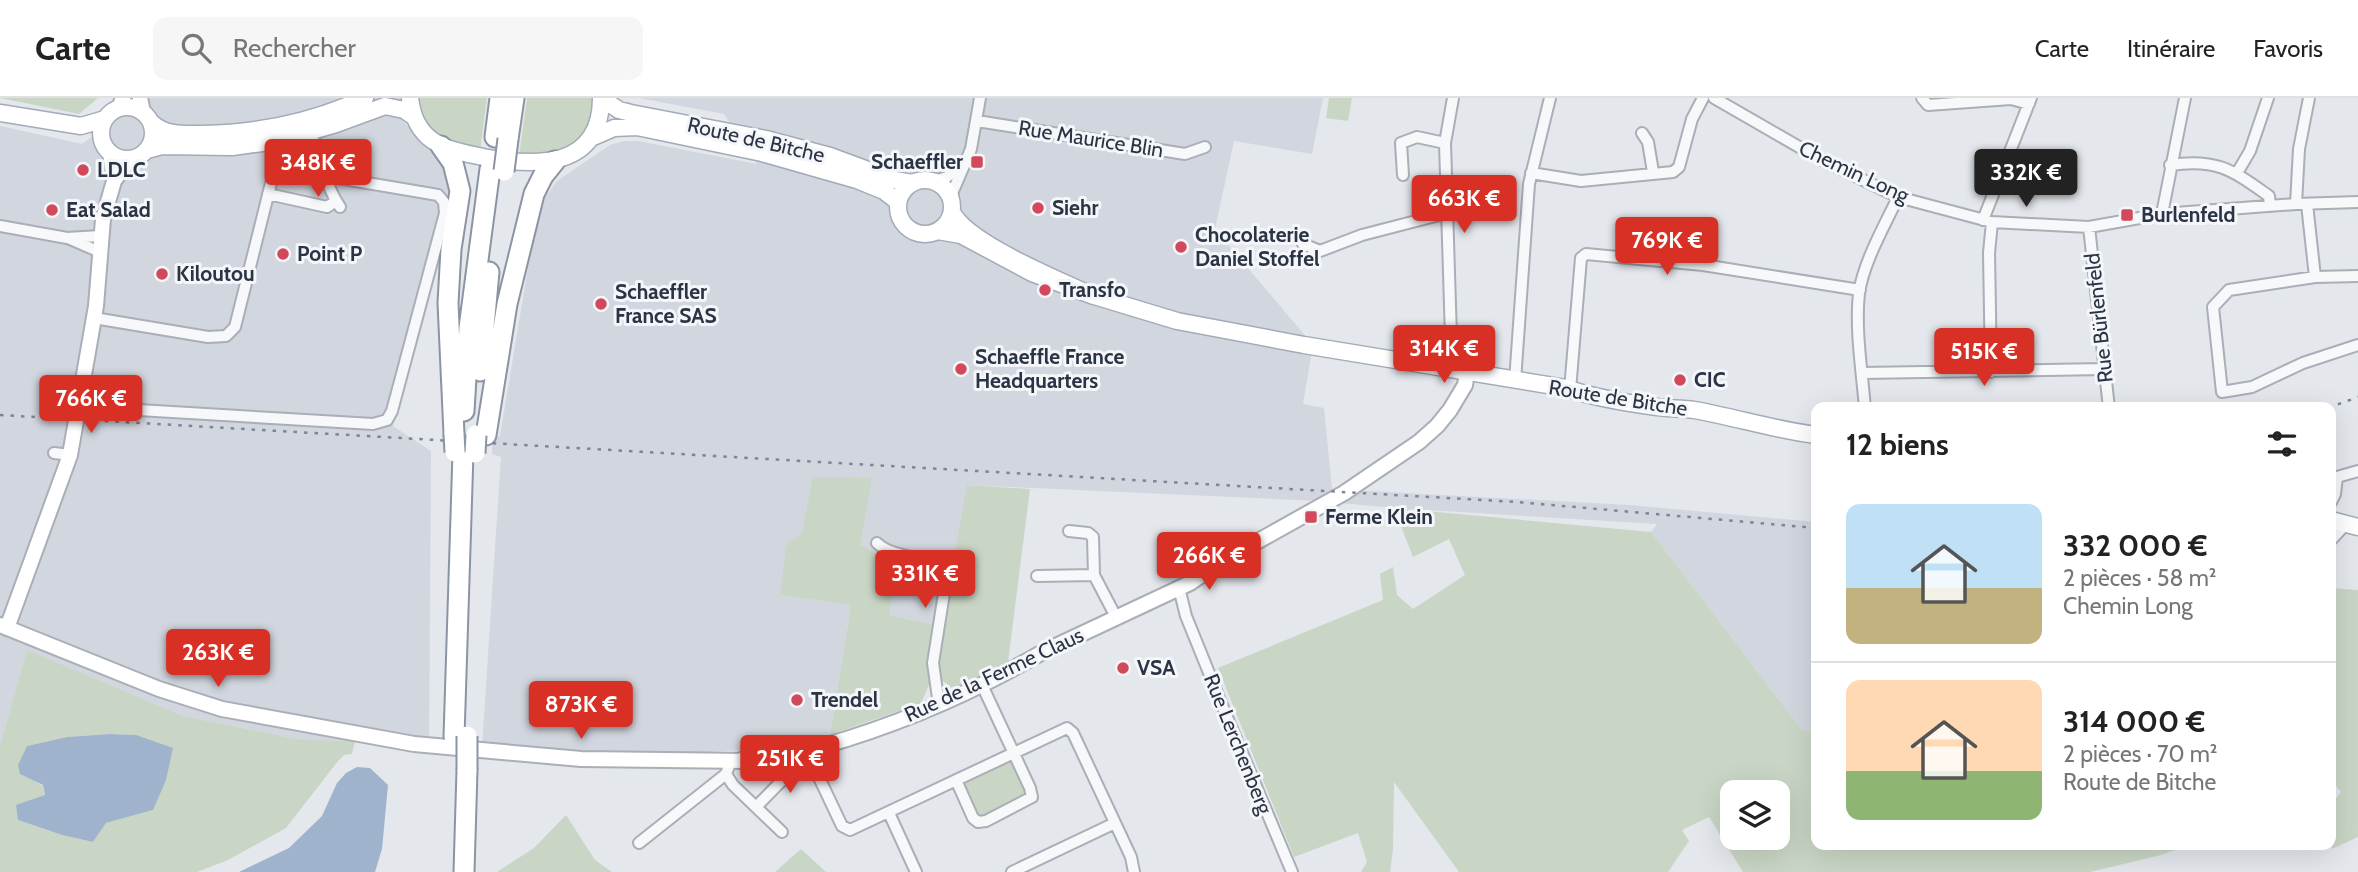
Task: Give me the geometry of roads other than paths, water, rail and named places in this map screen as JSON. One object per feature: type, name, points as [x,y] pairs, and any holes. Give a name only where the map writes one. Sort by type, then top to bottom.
[{"type":"highway","points":[[451,872],[460,770],[469,449],[501,138],[500,98]]},
{"type":"highway","points":[[501,138],[514,98]]},
{"type":"highway","points":[[441,146],[453,163],[460,191],[448,291],[469,449]]},
{"type":"highway","points":[[469,449],[534,194],[555,160]]},
{"type":"highway","points":[[460,770],[464,872]]},
{"type":"main road","points":[[0,113],[81,126],[105,119],[121,103],[145,111],[158,129],[174,133],[252,131],[310,119],[365,98]]},
{"type":"main road","points":[[410,98],[413,116]]},
{"type":"main road","points":[[591,138],[598,122],[601,98]]},
{"type":"main road","name":"Route de Bitche","points":[[601,98],[619,110],[778,142],[856,165],[895,180],[912,183]]},
{"type":"main road","points":[[0,121],[86,136],[116,156],[130,159],[162,146],[232,147],[302,135],[385,106],[404,110],[413,116],[428,136],[441,146],[496,159],[531,163],[555,160]]},
{"type":"main road","points":[[145,111],[152,140],[147,150]]},
{"type":"main road","points":[[105,119],[101,135],[107,148]]},
{"type":"main road","name":"Route de Bitche","points":[[555,160],[581,149],[591,138],[614,128],[637,127],[762,153],[857,180],[884,191],[898,202]]},
{"type":"main road","points":[[923,179],[934,181],[944,186],[952,206],[947,223],[938,231],[923,234],[909,229],[899,215],[898,202],[903,191],[912,183],[923,179]]},
{"type":"main road","name":"Route de Bitche","points":[[952,206],[967,229],[995,247],[1091,295]]},
{"type":"main road","name":"Route de Bitche","points":[[938,231],[961,235],[1032,273],[1091,295],[1177,321],[1658,408],[1688,409],[1811,434]]},
{"type":"street","points":[[952,206],[953,191],[966,162],[977,121],[980,98]]},
{"type":"street","points":[[1453,98],[1445,143],[1447,213],[1467,373]]},
{"type":"street","points":[[1515,381],[1531,173],[1550,98]]},
{"type":"street","points":[[1531,173],[1581,181],[1673,172],[1679,167],[1692,119],[1703,98]]},
{"type":"street","name":"Chemin Long","points":[[1714,98],[1820,159],[1898,197],[1988,221],[2089,227],[2162,214],[2358,202]]},
{"type":"street","points":[[1922,98],[1928,104],[2011,99],[2030,101],[1988,221],[1991,372]]},
{"type":"street","points":[[2162,214],[2185,98]]},
{"type":"street","points":[[2236,173],[2250,151],[2268,98]]},
{"type":"street","points":[[2309,98],[2299,149],[2302,204],[2315,277]]},
{"type":"street","name":"Rue Maurice Blin","points":[[977,121],[1185,154],[1205,147]]},
{"type":"street","points":[[1642,133],[1648,142],[1653,172]]},
{"type":"street","points":[[268,194],[327,206],[338,204],[326,176],[325,155],[321,146],[302,135]]},
{"type":"street","points":[[1403,176],[1401,143],[1417,137],[1445,143]]},
{"type":"street","points":[[107,148],[114,181]]},
{"type":"street","points":[[3,627],[70,455],[94,318],[100,236],[114,181],[130,159]]},
{"type":"street","points":[[934,181],[947,177],[966,162]]},
{"type":"street","points":[[2170,165],[2214,164],[2236,173],[2269,196],[2270,206]]},
{"type":"street","points":[[94,318],[208,337],[226,336],[235,327],[271,183],[278,174],[326,176],[438,195],[443,202],[445,213],[392,411],[387,420],[373,424],[122,409]]},
{"type":"street","points":[[1864,402],[1858,307],[1860,290],[1867,267],[1898,197]]},
{"type":"street","points":[[1303,244],[1320,251],[1362,235],[1447,213]]},
{"type":"street","points":[[0,226],[67,238],[100,252]]},
{"type":"street","name":"Rue Bürlenfeld","points":[[2089,227],[2108,402]]},
{"type":"street","points":[[67,238],[100,236]]},
{"type":"street","points":[[1570,390],[1581,258],[1586,254],[1703,265],[1860,290]]},
{"type":"street","points":[[2358,276],[2315,277],[2229,290],[2213,307],[2222,392],[2252,387],[2303,363],[2358,345]]},
{"type":"street","points":[[1862,373],[2104,369]]},
{"type":"street","name":"Rue de la Ferme Claus","points":[[3,627],[159,689],[222,709],[431,747],[581,759],[732,765],[753,756],[802,755],[939,705],[1205,575],[1219,563],[1344,493],[1419,442],[1476,386],[1467,373]]},
{"type":"street","points":[[54,453],[70,455]]},
{"type":"street","points":[[2336,486],[2337,477],[2358,471]]},
{"type":"street","points":[[1069,531],[1088,533],[1093,537],[1094,575],[1116,617]]},
{"type":"street","points":[[877,543],[887,552],[934,563],[943,575],[945,587],[933,663],[939,705]]},
{"type":"street","points":[[1037,576],[1094,575]]},
{"type":"street","name":"Rue Lerchenberg","points":[[1175,591],[1292,872]]},
{"type":"street","points":[[956,780],[973,818],[978,822],[986,821],[1026,802],[1032,794],[982,685]]},
{"type":"street","points":[[802,755],[844,828],[854,828],[1064,728],[1070,730],[1131,857],[1134,872]]},
{"type":"street","points":[[756,807],[797,765],[802,755]]},
{"type":"street","points":[[732,765],[733,785],[782,832]]},
{"type":"street","points":[[639,843],[732,765]]},
{"type":"street","points":[[888,813],[916,872]]},
{"type":"street","points":[[1012,872],[1115,824]]},
{"type":"water","points":[[136,735],[173,748],[166,780],[153,810],[106,823],[93,842],[18,820],[16,805],[45,795],[43,785],[20,774],[18,765],[27,746],[67,737]]},
{"type":"water","points":[[357,767],[370,768],[388,785],[382,849],[375,872],[239,872],[289,848],[322,816],[337,783],[346,773]]},
{"type":"railway","points":[[2336,405],[2358,397]]},
{"type":"railway","points":[[0,415],[1517,502],[1811,528]]},
{"type":"place","name":"Schaeffler","points":[[977,162]]},
{"type":"place","name":"LDLC","points":[[83,170]]},
{"type":"place","name":"Siehr","points":[[1038,208]]},
{"type":"place","name":"Eat Salad","points":[[52,210]]},
{"type":"place","name":"Burlenfeld","points":[[2127,215]]},
{"type":"place","name":"Chocolaterie Daniel Stoffel","points":[[1181,247]]},
{"type":"place","name":"Point P","points":[[283,254]]},
{"type":"place","name":"Kiloutou","points":[[162,274]]},
{"type":"place","name":"Transfo","points":[[1045,290]]},
{"type":"place","name":"Schaeffler France SAS","points":[[601,304]]},
{"type":"place","name":"Schaeffle France Headquarters","points":[[961,369]]},
{"type":"place","name":"CIC","points":[[1680,380]]},
{"type":"place","name":"Ferme Klein","points":[[1311,517]]},
{"type":"place","name":"VSA","points":[[1123,668]]},
{"type":"place","name":"Trendel","points":[[797,700]]}]
